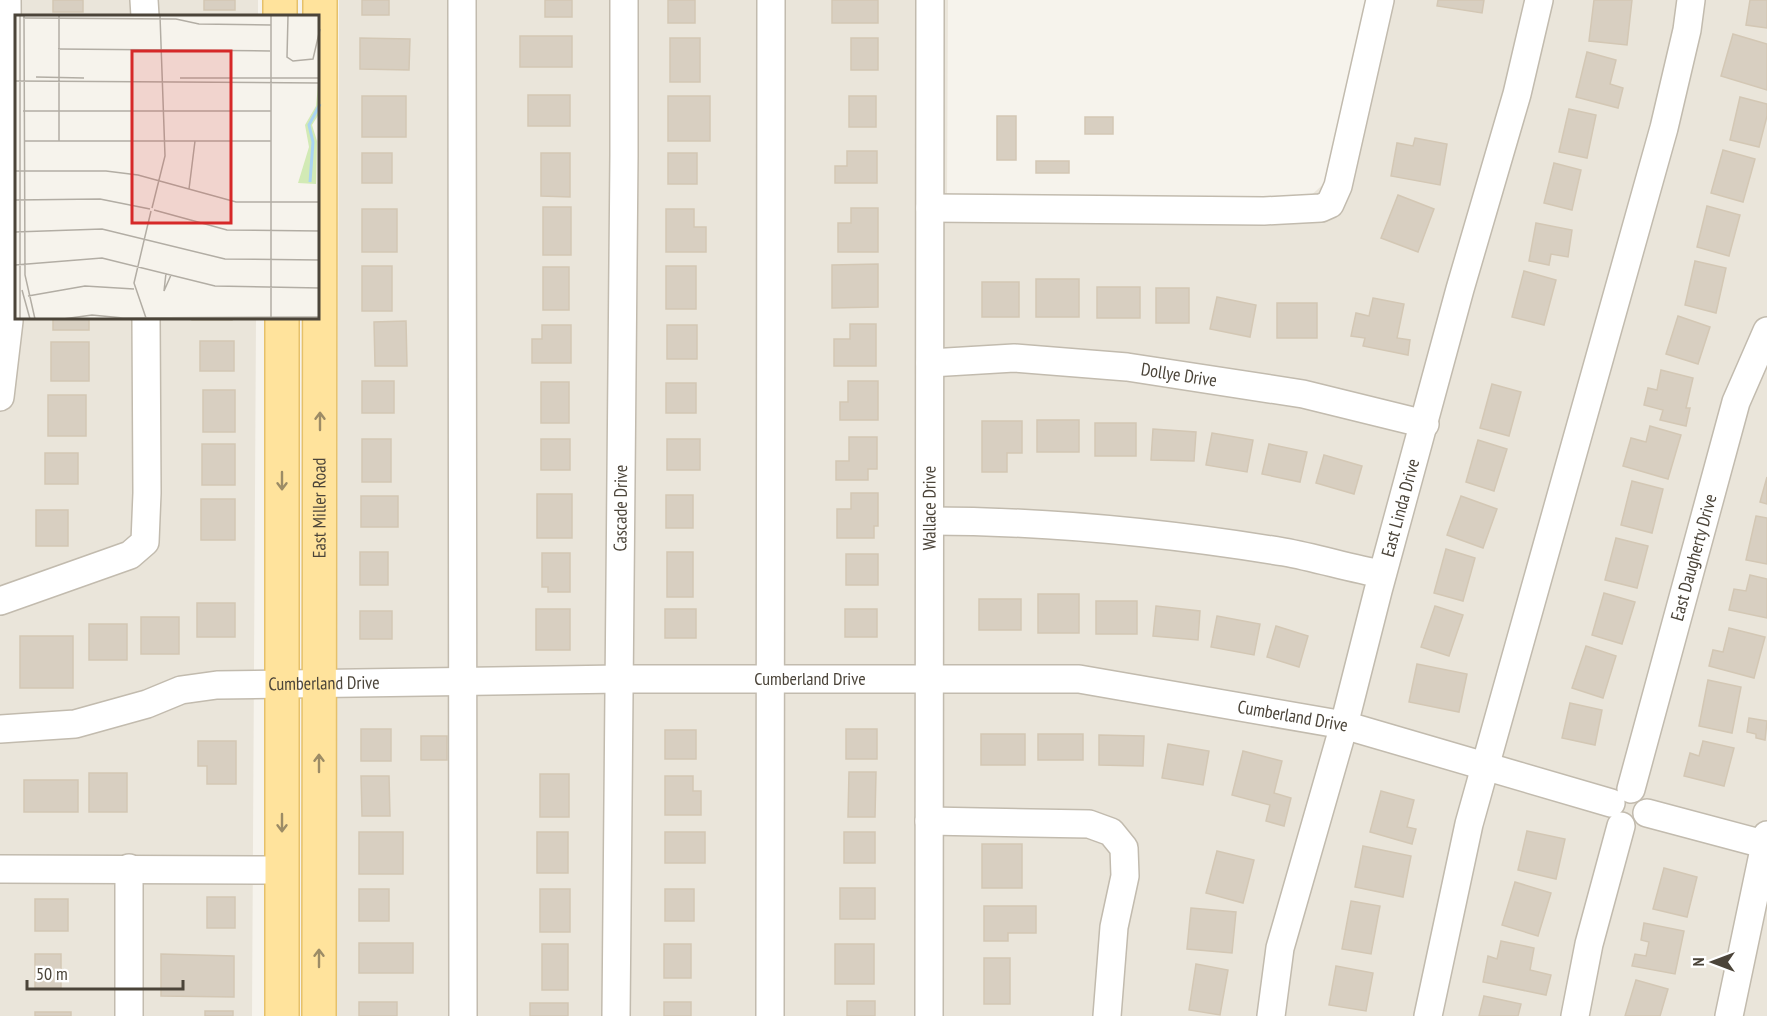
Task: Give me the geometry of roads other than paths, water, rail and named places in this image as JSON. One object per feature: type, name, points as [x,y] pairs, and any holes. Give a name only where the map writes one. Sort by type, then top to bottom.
[{"type":"main road","name":"East Miller Road","points":[[320,0],[320,15]]},
{"type":"main road","name":"East Miller Road","points":[[282,320],[282,1016]]},
{"type":"main road","name":"East Miller Road","points":[[319,320],[319,1016]]},
{"type":"street","points":[[0,397],[9,321],[7,0]]},
{"type":"street","points":[[144,0],[145,15]]},
{"type":"street","points":[[462,0],[464,1016]]},
{"type":"street","name":"Cascade Drive","points":[[616,1016],[624,0]]},
{"type":"street","points":[[770,1016],[771,0]]},
{"type":"street","name":"Wallace Drive","points":[[929,1016],[930,0]]},
{"type":"street","points":[[930,208],[1264,211],[1321,208],[1330,204],[1338,186],[1380,0]]},
{"type":"street","name":"East Linda Drive","points":[[1271,1016],[1280,948],[1344,725],[1382,574],[1425,424],[1460,289],[1517,94],[1539,0]]},
{"type":"street","points":[[1428,1016],[1469,825],[1664,128],[1687,30],[1691,0]]},
{"type":"street","points":[[0,601],[130,555],[144,542],[147,493],[146,320]]},
{"type":"street","name":"East Daugherty Drive","points":[[1575,1016],[1621,806],[1736,402],[1767,331]]},
{"type":"street","name":"Dollye Drive","points":[[930,363],[1014,358],[1127,367],[1303,394],[1425,424]]},
{"type":"street","points":[[930,521],[1106,529],[1286,553],[1382,574]]},
{"type":"street","name":"Cumberland Drive","points":[[0,729],[75,724],[147,704],[181,690],[217,685],[619,679],[1079,679],[1344,725],[1621,806]]},
{"type":"street","points":[[1621,806],[1645,795],[1647,813],[1766,842],[1729,1016]]},
{"type":"street","points":[[929,821],[1089,824],[1112,832],[1124,848],[1125,876],[1114,927],[1107,1016]]},
{"type":"street","points":[[129,868],[129,1016]]},
{"type":"street","points":[[0,869],[282,870]]}]
